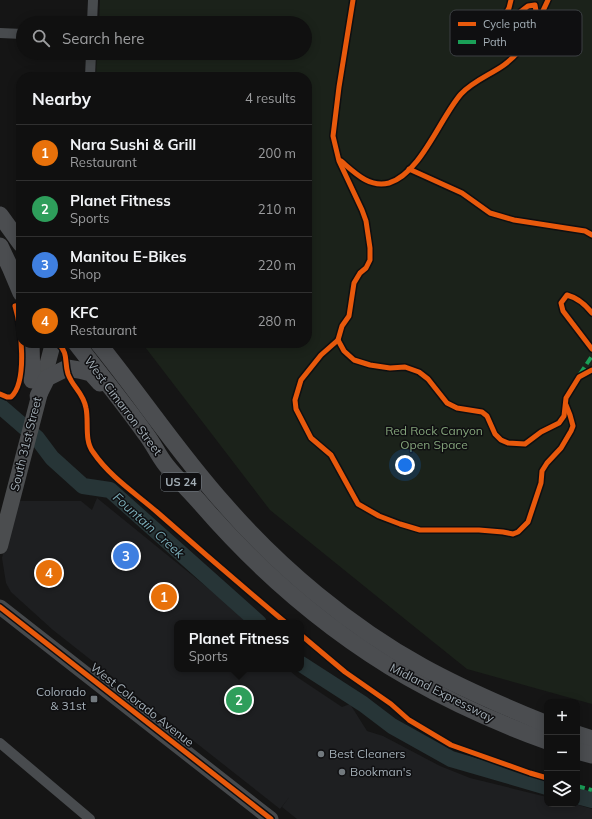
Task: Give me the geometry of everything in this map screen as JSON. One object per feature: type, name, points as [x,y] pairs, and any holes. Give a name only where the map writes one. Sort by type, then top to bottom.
[{"type":"highway","points":[[0,216],[16,238]]},
{"type":"highway","points":[[0,242],[16,263]]},
{"type":"highway","points":[[0,246],[16,281]]},
{"type":"highway","points":[[31,348],[32,380]]},
{"type":"highway","name":"West Cimarron Street","points":[[80,348],[146,433],[166,465],[220,525],[273,578],[304,605]]},
{"type":"highway","name":"West Cimarron Street","points":[[102,348],[149,412],[224,504],[266,549],[314,591]]},
{"type":"highway","points":[[32,406],[47,378],[67,368],[79,370],[91,374],[104,386],[146,433]]},
{"type":"highway","name":"Midland Expressway","points":[[314,591],[357,625],[423,667],[486,699],[544,723]]},
{"type":"highway","name":"Midland Expressway","points":[[304,605],[348,639],[409,678],[448,699],[497,722],[544,740]]},
{"type":"highway","points":[[580,735],[592,739]]},
{"type":"highway","points":[[580,752],[592,756]]},
{"type":"main road","name":"South 31st Street","points":[[32,406],[32,380],[42,348]]},
{"type":"main road","name":"South 31st Street","points":[[0,502],[20,447],[51,348]]},
{"type":"main road","name":"South 31st Street","points":[[0,546],[20,447]]},
{"type":"main road","name":"West Colorado Avenue","points":[[0,607],[271,819]]},
{"type":"street","points":[[92,16],[93,0]]},
{"type":"street","points":[[0,33],[16,34]]},
{"type":"street","points":[[90,72],[91,60]]},
{"type":"street","points":[[0,743],[90,819]]},
{"type":"shaded area","points":[[97,498],[247,620],[174,620],[174,672],[291,672],[342,707],[350,704],[367,731],[383,736],[440,766],[470,778],[544,796],[544,807],[580,807],[580,805],[592,809],[592,819],[297,819],[282,807],[290,796],[280,809],[53,630],[11,592],[6,583],[2,558],[16,501],[81,501],[92,510]]},
{"type":"green space","name":"Red Rock Canyon Open Space","points":[[100,0],[592,0],[592,704],[580,701],[580,699],[574,699],[467,669],[270,510],[146,348],[312,348],[312,72],[96,72],[97,60],[312,60],[312,16],[99,16]]},
{"type":"waterway","name":"Fountain Creek","points":[[0,406],[37,438],[52,458],[83,486],[110,490],[256,620]]},
{"type":"waterway","name":"Fountain Creek","points":[[304,666],[363,704],[392,726],[451,759],[544,786]]},
{"type":"waterway","name":"Fountain Creek","points":[[580,797],[592,800]]},
{"type":"marked path","points":[[580,374],[592,356]]},
{"type":"marked path","points":[[580,787],[592,790]]},
{"type":"cycle path","points":[[353,0],[333,136],[339,161],[366,221],[370,248],[370,260],[366,268],[360,273],[354,283],[349,316],[342,326],[338,340],[344,351],[354,360],[370,365],[390,368],[405,367],[419,372],[428,379],[447,403],[457,408],[482,412],[487,416],[495,434],[501,440],[508,443],[525,444],[541,432],[559,423],[564,416],[566,398],[579,377],[592,370]]},
{"type":"cycle path","points":[[508,10],[511,0]]},
{"type":"cycle path","points":[[543,10],[548,0]]},
{"type":"cycle path","points":[[523,10],[528,6],[535,5],[536,10]]},
{"type":"cycle path","points":[[341,161],[363,178],[375,183],[389,183],[400,177],[411,168],[420,157],[453,104],[461,94],[476,82],[504,65],[515,56]]},
{"type":"cycle path","points":[[409,169],[462,193],[490,213],[514,220],[585,231],[592,235]]},
{"type":"cycle path","points":[[592,313],[581,302],[571,296],[567,295],[561,303],[563,311],[592,349]]},
{"type":"cycle path","points":[[16,306],[16,310]]},
{"type":"cycle path","points":[[338,340],[321,355],[301,380],[295,400],[296,409],[311,438],[331,455],[358,504],[379,516],[420,530],[479,530],[513,534],[518,532],[528,522],[541,483],[542,471],[547,463],[561,448],[573,426],[566,405]]},
{"type":"cycle path","points":[[0,394],[11,397],[16,390],[20,379],[22,348]]},
{"type":"cycle path","points":[[62,348],[65,354],[70,379],[85,403],[90,447],[100,461],[123,484],[283,620]]},
{"type":"cycle path","points":[[0,607],[271,819]]},
{"type":"cycle path","points":[[304,638],[345,672],[391,704],[409,720],[451,745],[544,777]]},
{"type":"place","name":"Manitou E-Bikes","points":[[126,556]]},
{"type":"place","name":"KFC","points":[[49,573]]},
{"type":"place","name":"Nara Sushi & Grill","points":[[164,597]]},
{"type":"place","name":"Colorado & 31st","points":[[94,699]]},
{"type":"place","name":"Planet Fitness","points":[[239,700]]},
{"type":"place","name":"Best Cleaners","points":[[321,754]]},
{"type":"place","name":"Bookman's","points":[[342,772]]}]
